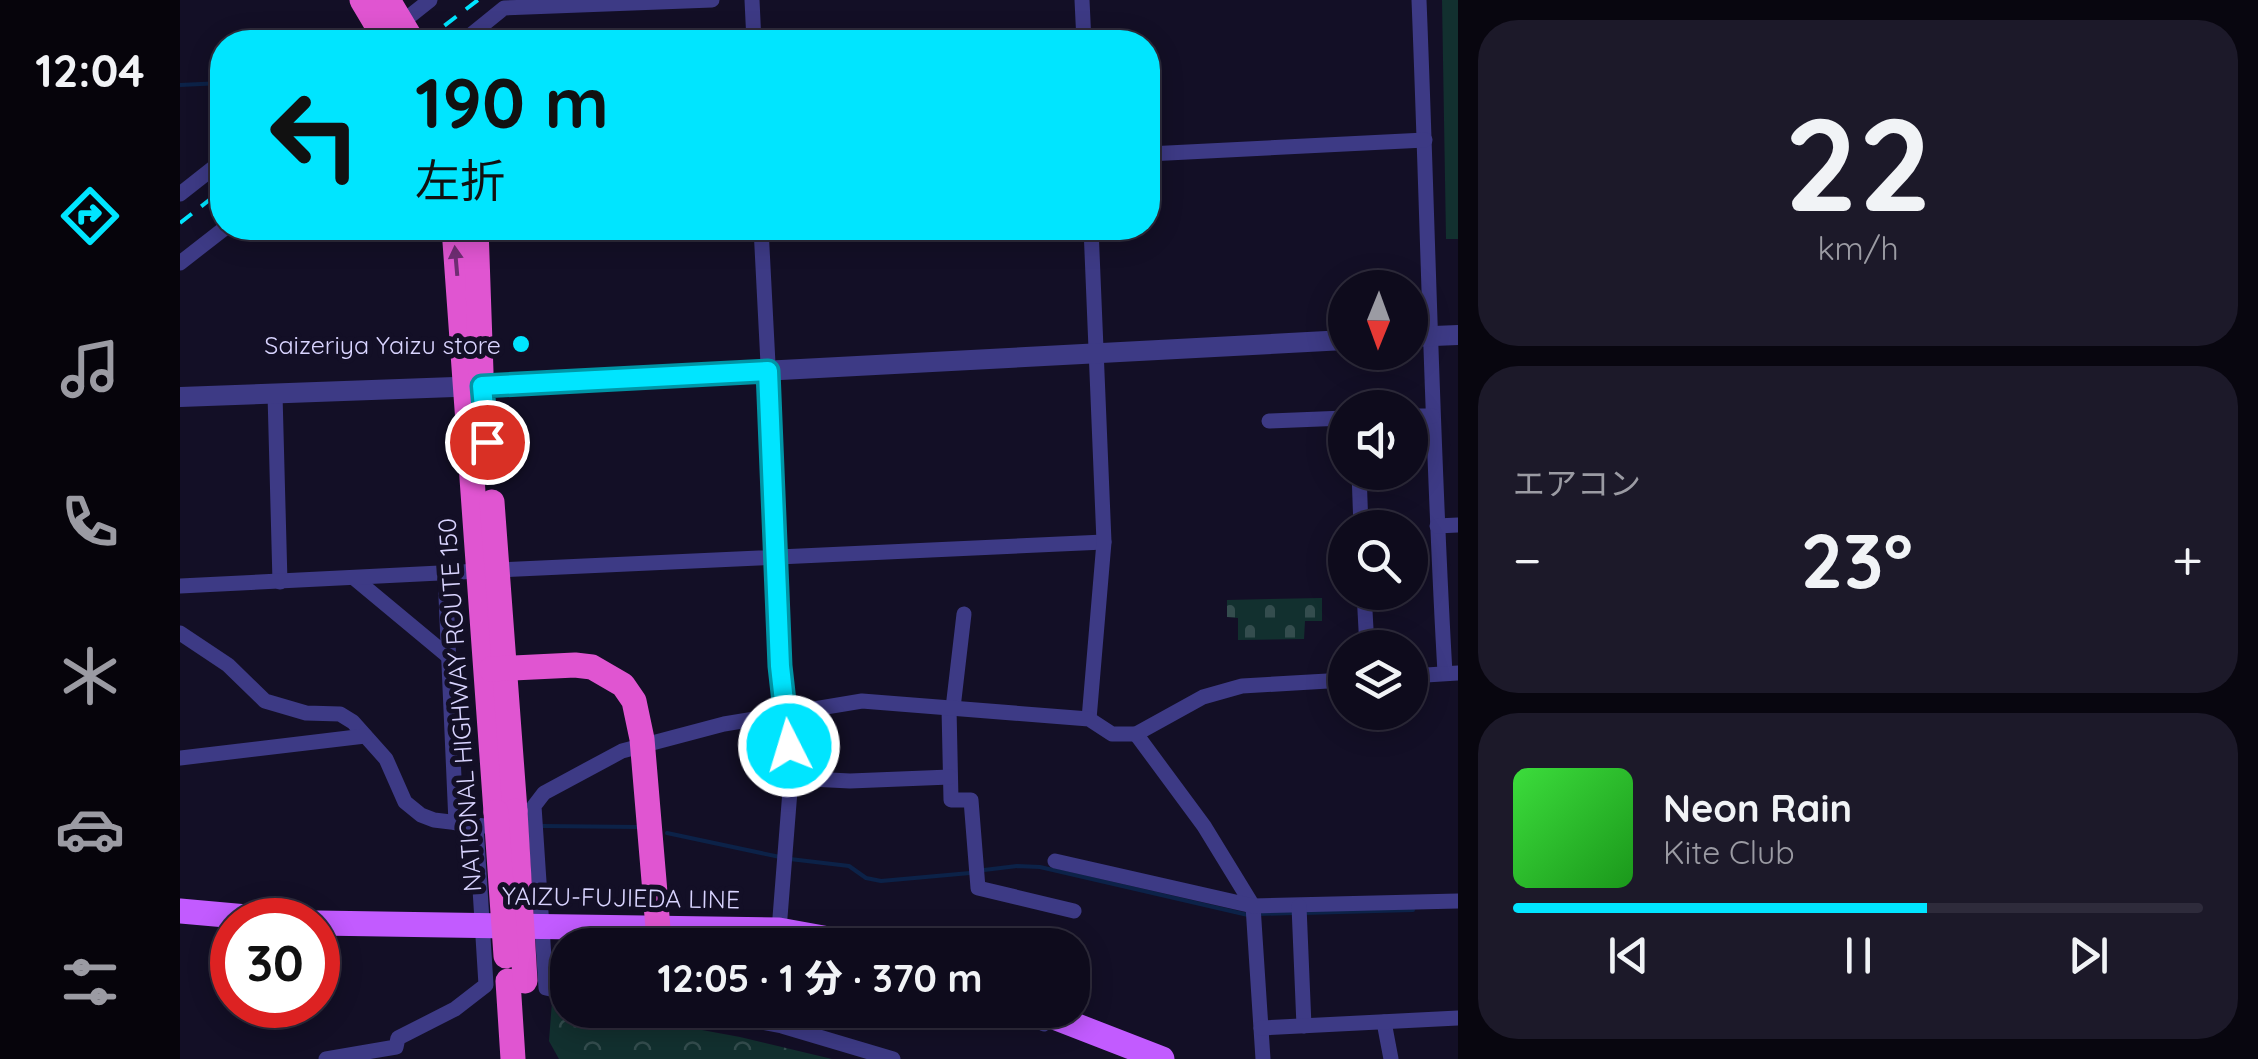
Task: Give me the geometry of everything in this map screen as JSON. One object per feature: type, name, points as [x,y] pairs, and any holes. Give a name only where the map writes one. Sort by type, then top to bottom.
[{"type":"highway","points":[[362,0],[399,29]]},
{"type":"highway","points":[[388,0],[399,29]]},
{"type":"highway","name":"NATIONAL HIGHWAY ROUTE 150","points":[[456,240],[474,386],[496,669],[496,816],[519,1020],[513,1059]]},
{"type":"highway","name":"NATIONAL HIGHWAY ROUTE 150","points":[[474,386],[476,240]]},
{"type":"highway","points":[[496,669],[575,665],[606,673],[623,685],[634,701],[642,747],[658,928]]},
{"type":"highway","name":"NATIONAL HIGHWAY ROUTE 150","points":[[519,1020],[530,1059]]},
{"type":"main road","points":[[180,910],[210,913]]},
{"type":"main road","name":"YAIZU-FUJIEDA LINE","points":[[340,923],[658,928]]},
{"type":"main road","points":[[1082,1028],[1162,1059]]},
{"type":"street","points":[[399,29],[430,0]]},
{"type":"street","points":[[477,30],[509,4],[712,0]]},
{"type":"street","points":[[752,0],[753,30]]},
{"type":"street","points":[[1082,0],[1083,30]]},
{"type":"street","points":[[1419,0],[1440,598],[1452,673]]},
{"type":"street","points":[[1160,153],[1424,140]]},
{"type":"street","points":[[180,194],[210,172]]},
{"type":"street","points":[[180,263],[210,239]]},
{"type":"street","points":[[762,240],[780,666],[791,778],[779,928]]},
{"type":"street","points":[[1090,719],[1104,542],[1091,240]]},
{"type":"street","points":[[1428,336],[1458,335]]},
{"type":"street","points":[[180,398],[1328,341]]},
{"type":"street","points":[[275,394],[280,582]]},
{"type":"street","points":[[1269,421],[1328,419]]},
{"type":"street","points":[[1437,526],[1458,525]]},
{"type":"street","points":[[180,586],[1104,542]]},
{"type":"street","points":[[445,574],[456,823]]},
{"type":"street","points":[[354,578],[448,657]]},
{"type":"street","points":[[1440,598],[1458,597]]},
{"type":"street","points":[[964,614],[951,708],[950,777],[952,800],[971,800],[978,888],[1074,911]]},
{"type":"street","points":[[180,632],[228,666],[265,701],[306,713],[340,714],[353,722],[386,760],[405,802],[413,809],[434,820],[456,823],[496,816],[535,831]]},
{"type":"street","points":[[550,989],[546,988],[540,926],[534,806],[544,793],[604,759],[724,724],[862,702],[1090,719],[1112,734],[1136,734],[1203,698],[1242,686],[1328,681]]},
{"type":"street","points":[[1136,734],[1204,826],[1252,906],[1263,1059]]},
{"type":"street","points":[[180,758],[366,736]]},
{"type":"street","points":[[791,778],[950,777]]},
{"type":"street","points":[[326,1059],[396,1047],[398,1038],[455,1009],[486,985],[481,926],[496,816]]},
{"type":"street","points":[[1055,861],[1252,906],[1458,901]]},
{"type":"street","points":[[1299,906],[1304,1026]]},
{"type":"street","points":[[1260,1028],[1458,1018]]},
{"type":"street","points":[[1384,1022],[1391,1059]]},
{"type":"street","points":[[789,1028],[893,1059]]},
{"type":"street","points":[[1053,1028],[1125,1045]]},
{"type":"green space","points":[[1442,0],[1458,0],[1458,239],[1446,239]]},
{"type":"green space","points":[[1322,598],[1322,621],[1305,621],[1304,639],[1238,640],[1238,618],[1227,617],[1227,600]]},
{"type":"green space","points":[[550,1028],[691,1028],[832,1059],[559,1059],[549,1041]]},
{"type":"waterway","points":[[180,85],[210,84]]},
{"type":"waterway","points":[[543,826],[638,827]]},
{"type":"waterway","points":[[667,833],[780,857]]},
{"type":"waterway","points":[[790,859],[849,866],[866,878],[881,881],[970,873]]},
{"type":"waterway","points":[[984,870],[1040,867],[1248,915]]},
{"type":"waterway","points":[[1303,913],[1413,910]]},
{"type":"waterway","points":[[1258,914],[1293,913]]},
{"type":"railway","points":[[439,30],[478,0]]},
{"type":"railway","points":[[180,223],[210,199]]},
{"type":"place","name":"Saizeriya Yaizu store","points":[[521,344]]},
{"type":"route","points":[[487,442],[482,386],[768,371],[780,666],[789,746]]}]
